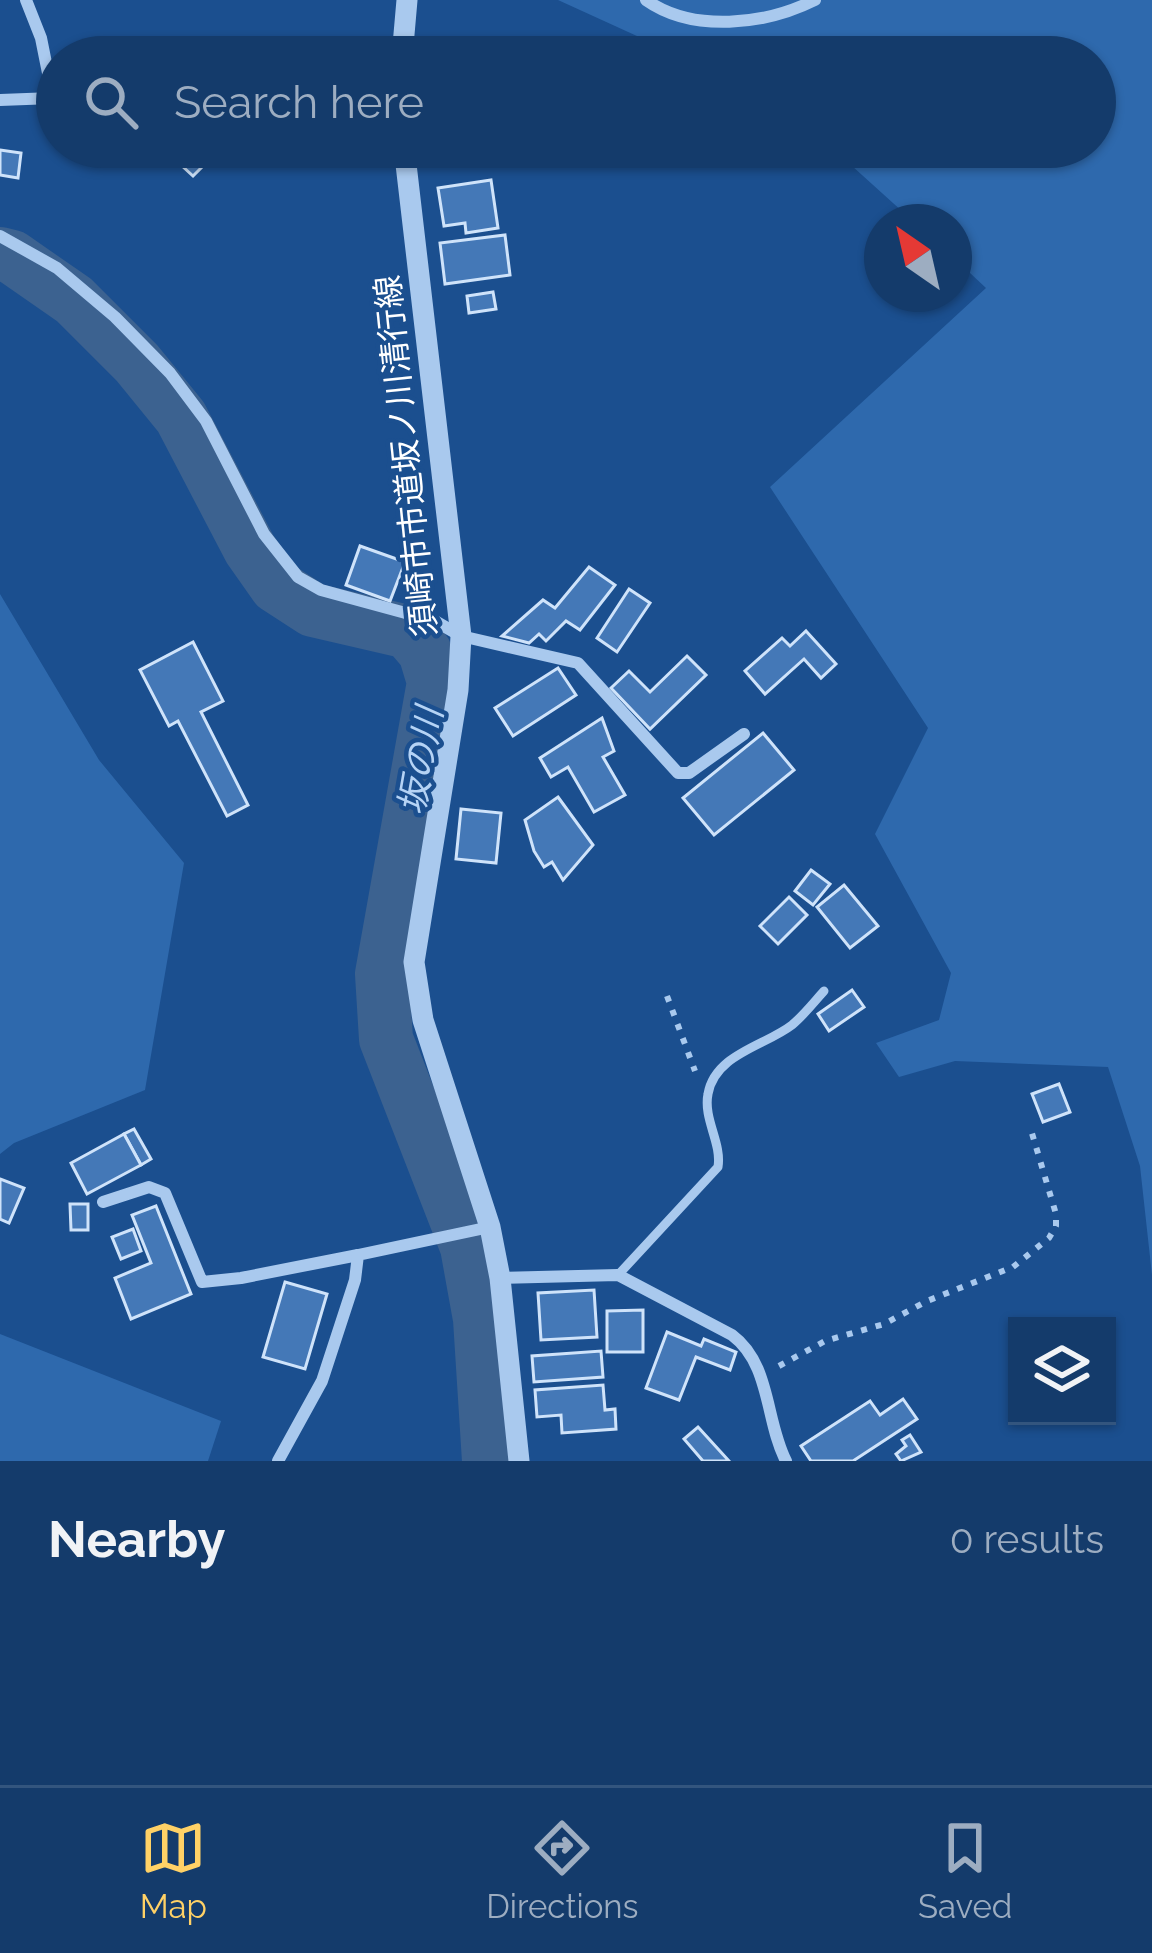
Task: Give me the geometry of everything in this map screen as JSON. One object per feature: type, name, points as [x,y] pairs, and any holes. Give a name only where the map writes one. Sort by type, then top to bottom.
[{"type":"street","points":[[26,0],[40,36]]},
{"type":"street","points":[[404,36],[407,0]]},
{"type":"street","points":[[646,0],[663,12],[695,20],[758,20],[814,0]]},
{"type":"street","points":[[0,100],[36,99]]},
{"type":"street","name":"須崎市市道坂ノ川清行線","points":[[407,168],[461,636],[458,690],[414,962],[429,1043],[500,1279],[519,1461]]},
{"type":"street","points":[[0,236],[57,268],[115,316],[170,373],[206,421],[264,534],[298,577],[321,590],[435,621],[461,636],[578,664],[678,773],[689,773],[744,734]]},
{"type":"street","points":[[104,1202],[149,1187],[165,1193],[194,1267],[202,1282],[210,1283],[484,1229]]},
{"type":"street","points":[[278,1461],[322,1381],[355,1280],[358,1255]]},
{"type":"street","points":[[500,1279],[618,1275],[732,1335],[748,1346],[786,1461]]},
{"type":"lane","points":[[618,1275],[718,1167],[706,1102],[719,1071],[791,1026],[824,991]]},
{"type":"path","points":[[668,996],[706,1102]]},
{"type":"path","points":[[760,1377],[825,1341],[884,1324],[927,1300],[999,1274],[1028,1258],[1056,1226],[1054,1200],[1031,1130]]},
{"type":"shaded area","points":[[558,0],[1152,0],[1152,1275],[1140,1166],[1108,1067],[955,1061],[899,1077],[876,1043],[939,1020],[951,973],[875,834],[928,728],[770,487],[960,312],[972,312],[972,301],[986,288],[972,275],[972,204],[894,204],[854,168],[1116,168],[1116,36],[637,36]]},
{"type":"shaded area","points":[[0,594],[99,760],[184,863],[145,1090],[14,1143],[0,1154]]},
{"type":"shaded area","points":[[0,1334],[221,1421],[208,1461],[0,1461]]},
{"type":"building","points":[[0,150],[21,153],[18,178],[0,175]]},
{"type":"building","points":[[491,180],[498,228],[466,233],[465,223],[444,226],[438,188]]},
{"type":"building","points":[[505,235],[510,275],[445,284],[440,243]]},
{"type":"building","points":[[493,292],[496,309],[469,313],[467,296]]},
{"type":"building","points":[[360,546],[405,562],[390,601],[346,585]]},
{"type":"building","points":[[589,567],[615,585],[580,630],[566,621],[546,641],[539,634],[529,643],[502,636],[543,600],[555,608]]},
{"type":"building","points":[[629,589],[650,603],[617,652],[597,638]]},
{"type":"building","points":[[806,631],[836,664],[821,678],[804,659],[765,694],[745,671],[782,638],[790,646]]},
{"type":"building","points":[[193,642],[223,701],[201,712],[248,805],[227,816],[178,721],[169,726],[140,670]]},
{"type":"building","points":[[687,656],[706,675],[650,729],[611,688],[629,671],[650,692]]},
{"type":"building","points":[[558,668],[576,695],[513,736],[495,708]]},
{"type":"building","points":[[602,718],[614,751],[603,757],[625,795],[594,812],[568,767],[551,777],[540,758]]},
{"type":"building","points":[[763,733],[794,770],[714,835],[683,798]]},
{"type":"building","points":[[558,797],[593,845],[563,880],[552,862],[544,867],[525,820]]},
{"type":"building","points":[[461,809],[501,813],[496,863],[456,859]]},
{"type":"building","points":[[811,870],[830,884],[813,905],[795,891]]},
{"type":"building","points":[[844,885],[878,926],[850,948],[817,907]]},
{"type":"building","points":[[789,897],[807,915],[778,944],[760,926]]},
{"type":"building","points":[[852,990],[864,1007],[829,1031],[818,1014]]},
{"type":"building","points":[[1059,1084],[1070,1112],[1043,1122],[1032,1094]]},
{"type":"building","points":[[134,1129],[151,1159],[141,1165],[124,1134]]},
{"type":"building","points":[[124,1134],[141,1165],[87,1194],[71,1163]]},
{"type":"building","points":[[0,1179],[24,1188],[9,1223],[0,1219]]},
{"type":"building","points":[[70,1204],[88,1204],[88,1230],[71,1230]]},
{"type":"building","points":[[156,1206],[191,1294],[131,1319],[115,1278],[151,1263],[132,1215]]},
{"type":"building","points":[[133,1229],[141,1251],[121,1259],[112,1237]]},
{"type":"building","points":[[285,1282],[327,1294],[305,1369],[263,1357]]},
{"type":"building","points":[[594,1290],[597,1337],[541,1340],[538,1293]]},
{"type":"building","points":[[643,1310],[643,1352],[607,1352],[607,1311]]},
{"type":"building","points":[[667,1332],[701,1346],[704,1339],[736,1352],[730,1370],[696,1357],[679,1400],[646,1388]]},
{"type":"building","points":[[601,1351],[603,1377],[534,1382],[532,1356]]},
{"type":"building","points":[[603,1385],[605,1410],[615,1409],[616,1429],[562,1433],[561,1415],[537,1417],[535,1390]]},
{"type":"building","points":[[903,1399],[917,1419],[853,1461],[811,1461],[801,1446],[870,1401],[880,1415]]},
{"type":"building","points":[[698,1427],[729,1461],[703,1461],[684,1439]]},
{"type":"building","points":[[910,1435],[921,1452],[901,1461],[896,1454]]},
{"type":"waterway","name":"坂の川","points":[[0,254],[12,257],[74,300],[137,363],[181,417],[250,549],[276,586],[313,610],[408,632],[425,652],[434,682],[382,974],[386,1039],[467,1247],[480,1319],[489,1461]]}]
